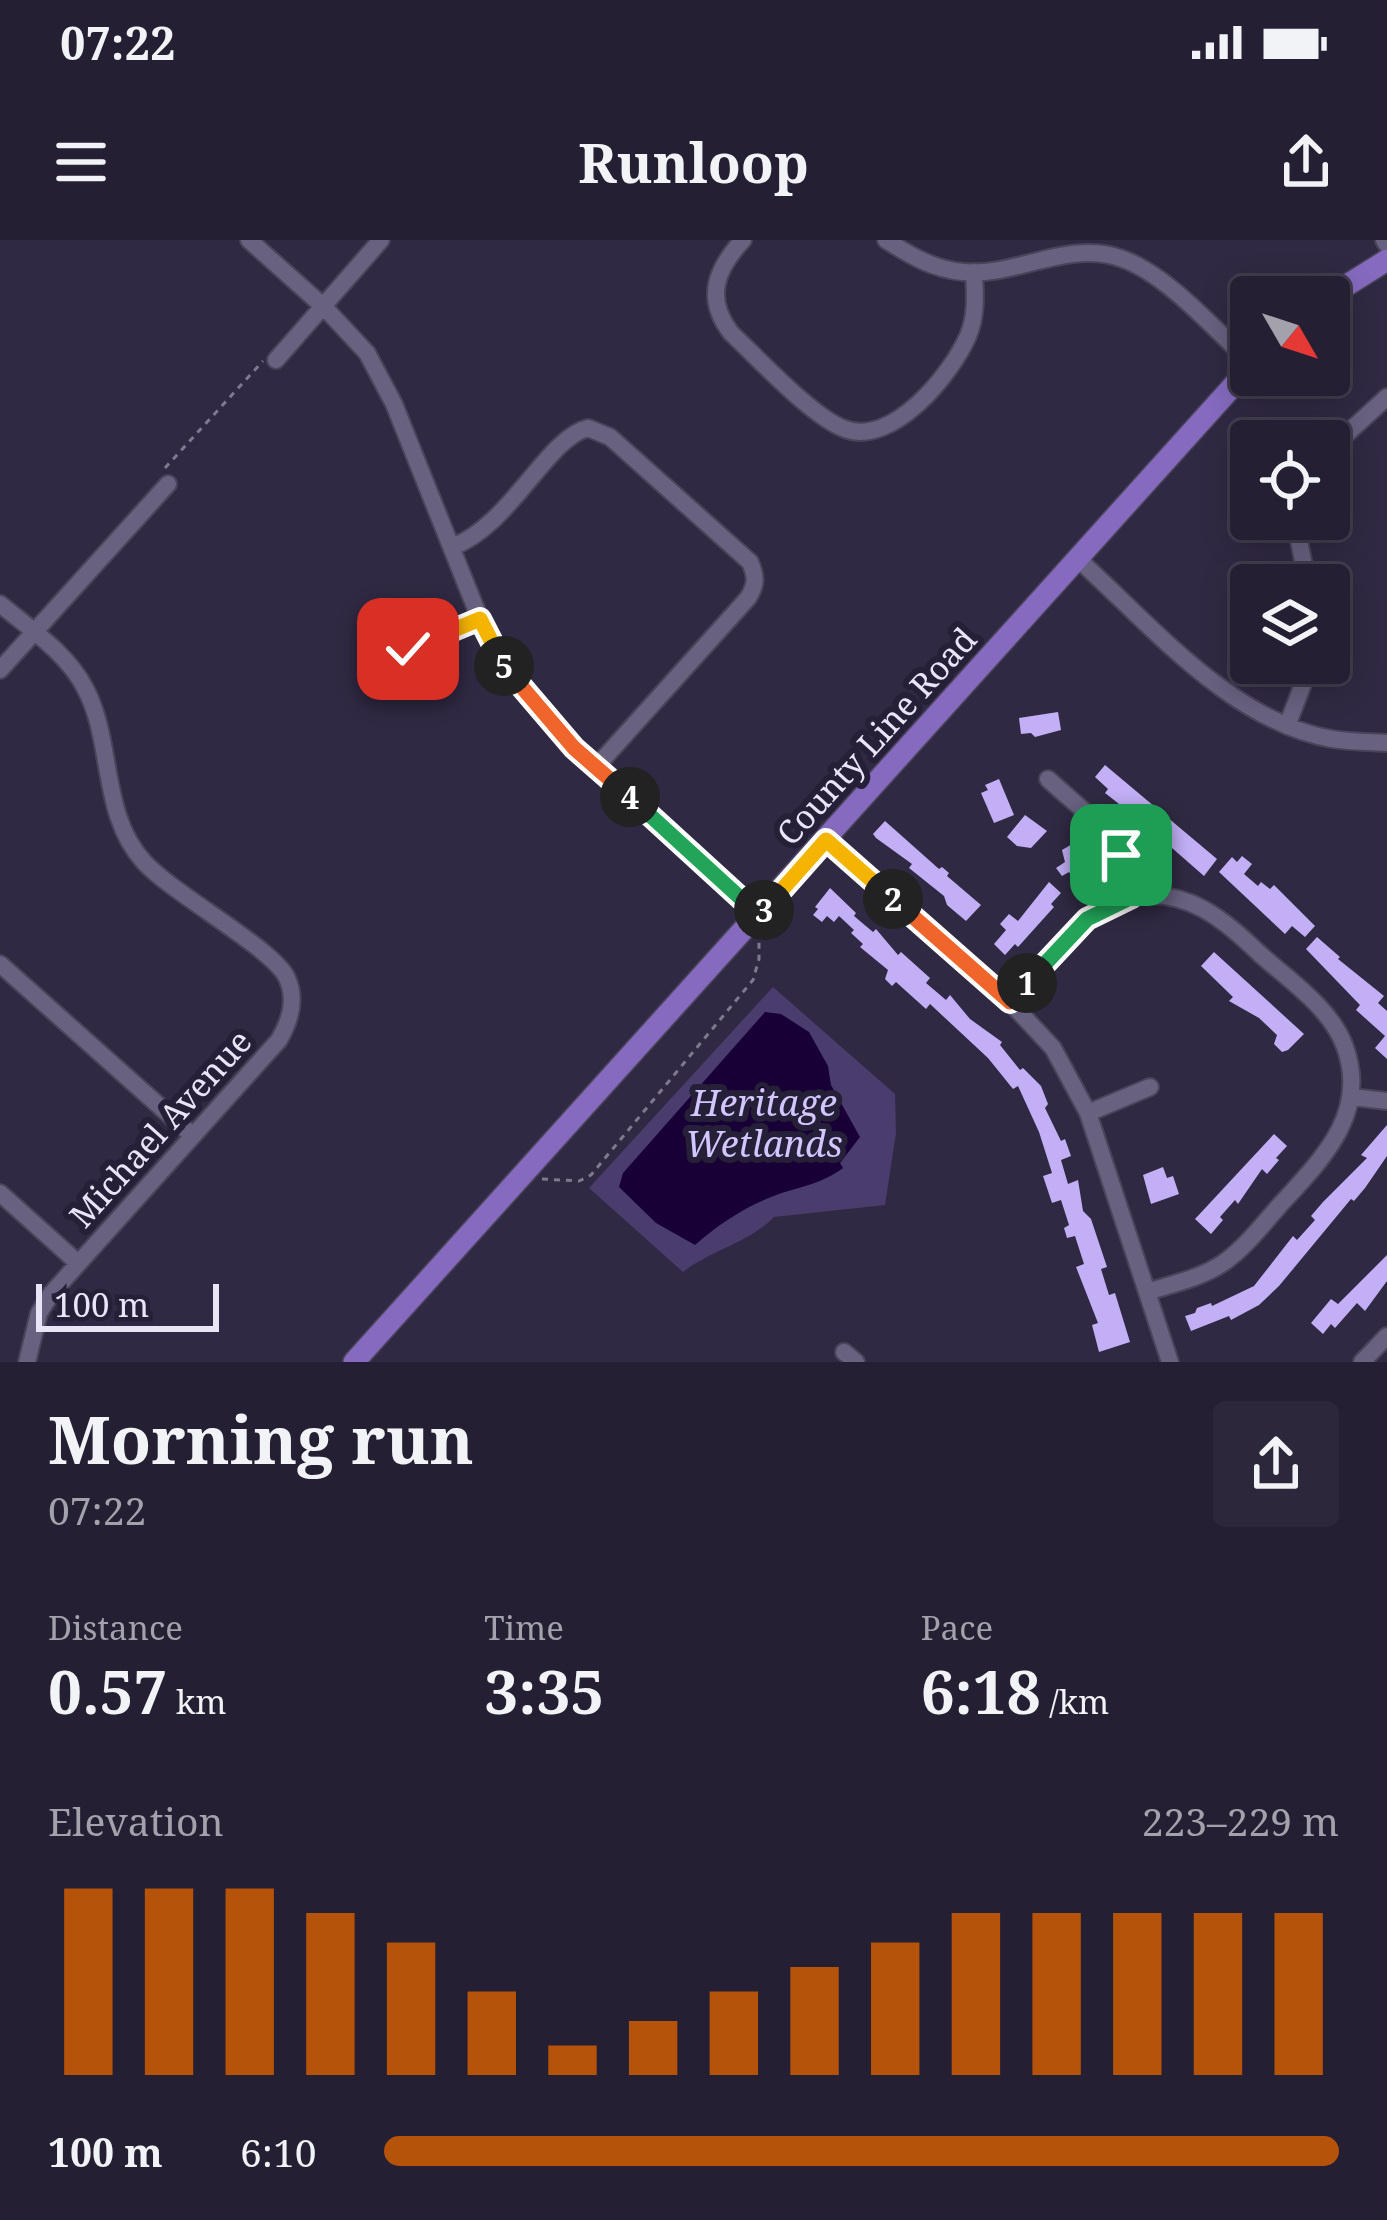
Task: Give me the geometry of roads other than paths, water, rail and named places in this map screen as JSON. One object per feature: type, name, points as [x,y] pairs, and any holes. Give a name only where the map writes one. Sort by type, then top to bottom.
[{"type":"main road","points":[[1350,283],[1387,260]]},
{"type":"main road","name":"County Line Road","points":[[354,1362],[1230,389]]},
{"type":"street","points":[[249,240],[367,353],[394,404],[480,619],[509,675],[596,766],[759,915]]},
{"type":"street","points":[[277,360],[381,240]]},
{"type":"street","points":[[742,240],[717,275],[714,302],[720,319],[826,419],[852,432],[867,434],[894,424],[948,368],[974,316],[974,272]]},
{"type":"street","points":[[886,240],[921,262],[974,272],[1086,246],[1148,271],[1230,346]]},
{"type":"street","points":[[1350,431],[1387,397]]},
{"type":"street","points":[[452,548],[471,540],[502,513],[567,439],[588,428],[610,437],[740,552],[756,574],[748,598],[596,766]]},
{"type":"street","points":[[0,670],[168,484]]},
{"type":"street","points":[[1079,560],[1213,681],[1253,710],[1332,739],[1387,743]]},
{"type":"street","name":"Michael Avenue","points":[[0,604],[68,663],[87,689],[114,802],[124,832],[142,861],[188,901],[267,957],[287,977],[292,1004],[289,1023],[279,1040],[39,1312],[28,1362]]},
{"type":"street","points":[[408,649],[480,619]]},
{"type":"street","points":[[1287,726],[1304,684]]},
{"type":"street","points":[[1048,779],[1114,841],[1132,897]]},
{"type":"street","points":[[826,840],[1010,1002],[1053,1048],[1088,1113],[1170,1362]]},
{"type":"street","points":[[1010,1002],[1087,919],[1132,897],[1187,901],[1228,924],[1332,1022],[1351,1067],[1352,1096],[1343,1126],[1325,1156],[1234,1255],[1198,1276],[1147,1292]]},
{"type":"street","points":[[0,964],[193,1136]]},
{"type":"street","points":[[1088,1113],[1150,1087]]},
{"type":"street","points":[[1352,1096],[1387,1101]]},
{"type":"street","points":[[0,1193],[78,1263]]},
{"type":"street","points":[[1362,1362],[1387,1336]]},
{"type":"water","name":"Heritage Wetlands","points":[[765,1012],[781,1014],[809,1032],[860,1137],[840,1163],[843,1168],[756,1204],[695,1245],[656,1223],[619,1187],[623,1173]]}]
